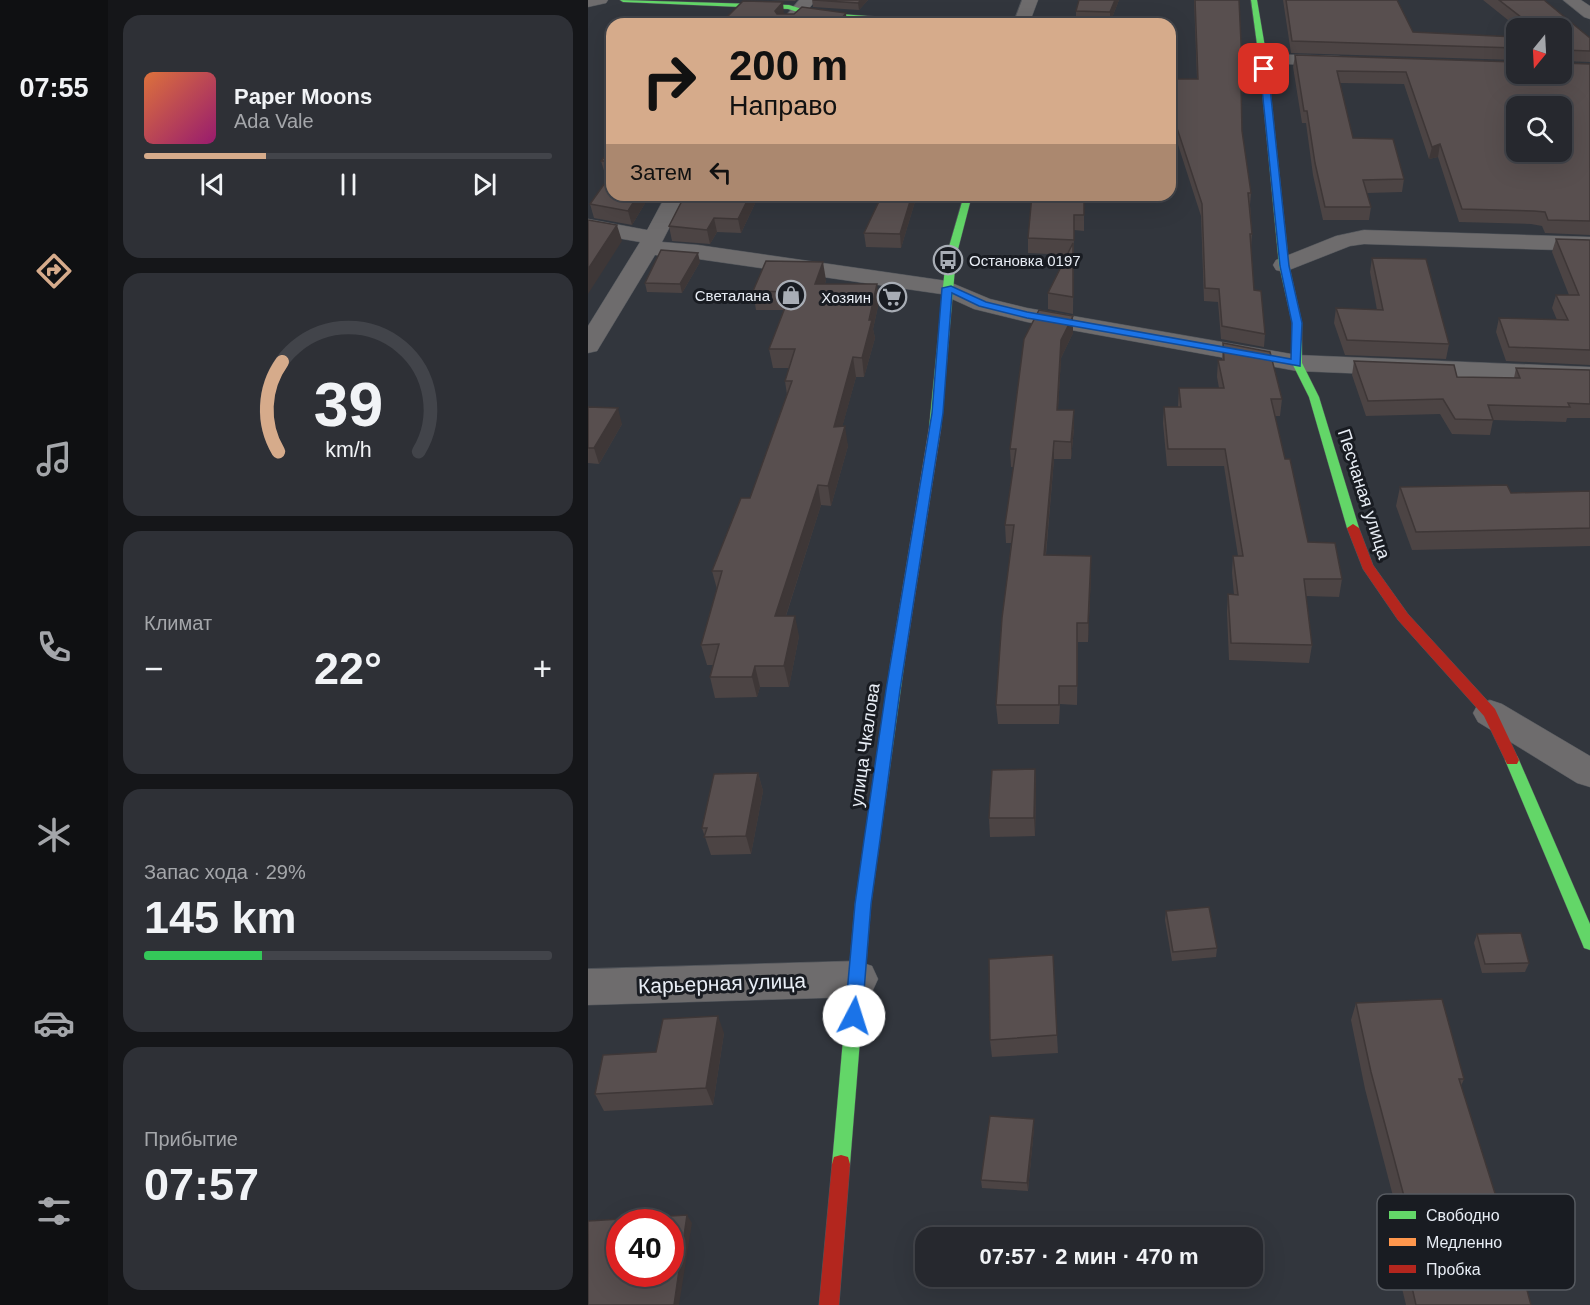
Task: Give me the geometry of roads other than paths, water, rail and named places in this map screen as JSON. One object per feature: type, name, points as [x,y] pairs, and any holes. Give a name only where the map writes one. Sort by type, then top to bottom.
[{"type":"street","points":[[588,2],[600,0]]},
{"type":"street","points":[[623,0],[789,7],[804,5]]},
{"type":"street","points":[[1023,18],[1030,0]]},
{"type":"street","name":"Песчаная улица","points":[[1254,0],[1263,59],[1284,266],[1297,323],[1297,363],[1314,396],[1367,566],[1403,617],[1490,713],[1534,808],[1590,943]]},
{"type":"street","points":[[1571,0],[1590,14]]},
{"type":"street","points":[[793,18],[804,5]]},
{"type":"street","points":[[804,5],[811,14],[867,18]]},
{"type":"street","points":[[1263,59],[1361,61]]},
{"type":"street","points":[[588,346],[651,243],[673,201]]},
{"type":"street","name":"улица Чкалова","points":[[830,1305],[863,904],[891,701],[937,413],[951,257],[966,201]]},
{"type":"street","points":[[588,226],[651,243],[698,252],[947,288],[982,304],[1027,315],[1297,363],[1590,375]]},
{"type":"street","points":[[1284,266],[1344,241],[1364,237],[1590,244]]},
{"type":"street","points":[[1490,713],[1590,773]]},
{"type":"street","name":"Карьерная улица","points":[[588,987],[857,980]]},
{"type":"place","name":"Остановка 0197","points":[[948,260]]},
{"type":"place","name":"Светалана","points":[[791,295]]},
{"type":"place","name":"Хозяин","points":[[892,297]]}]
